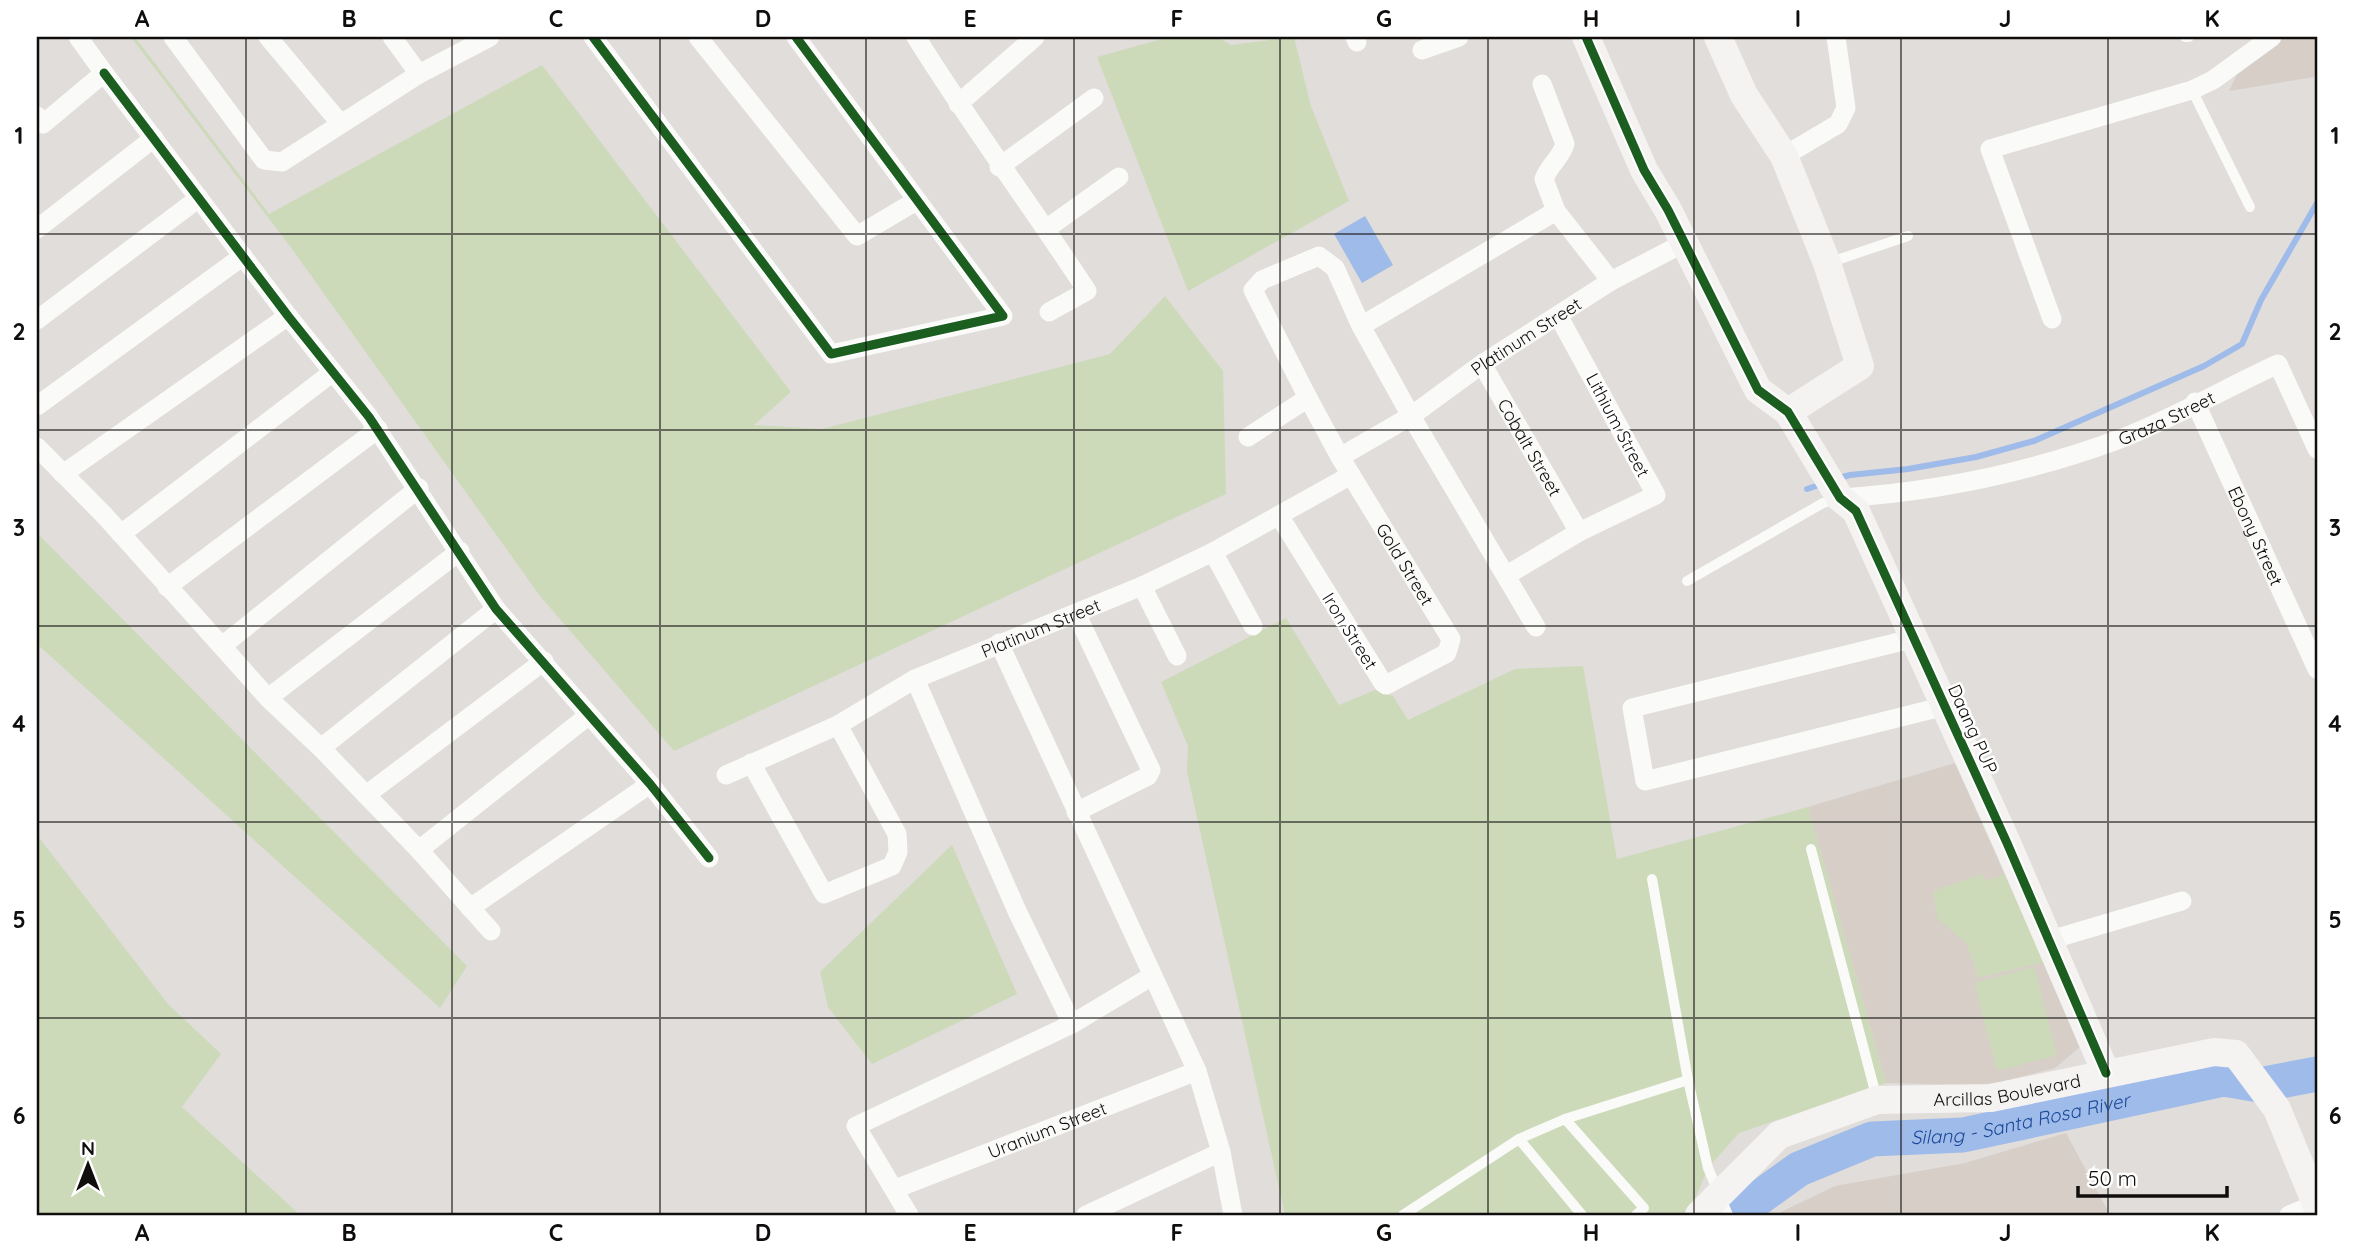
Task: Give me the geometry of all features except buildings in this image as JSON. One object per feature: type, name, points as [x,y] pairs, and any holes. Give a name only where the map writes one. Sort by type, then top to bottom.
[{"type":"street","points":[[78,37],[288,316],[378,429],[496,609],[650,784],[709,858]]},
{"type":"street","points":[[173,37],[264,160],[282,162],[419,74],[490,37]]},
{"type":"street","points":[[268,37],[340,123]]},
{"type":"street","points":[[393,37],[419,74]]},
{"type":"street","points":[[593,37],[831,354],[1003,316],[796,37]]},
{"type":"street","points":[[698,37],[857,236],[916,201]]},
{"type":"street","points":[[916,37],[999,167],[1046,229],[1087,291],[1049,312]]},
{"type":"street","points":[[958,104],[1035,37]]},
{"type":"street","points":[[1422,50],[1459,37]]},
{"type":"street","points":[[1586,37],[1644,170],[1668,210],[1682,244],[1758,390],[1788,412],[1860,366],[1827,263],[1784,156],[1744,95],[1718,37]]},
{"type":"street","points":[[1784,156],[1838,124],[1846,108],[1836,37]]},
{"type":"street","points":[[2052,319],[1990,149],[2192,90],[2213,80],[2272,37]]},
{"type":"street","points":[[39,123],[104,73]]},
{"type":"street","points":[[1542,83],[1565,144],[1563,154],[1547,170],[1544,179],[1556,211],[1611,281]]},
{"type":"street","points":[[999,167],[1094,98]]},
{"type":"street","points":[[37,229],[153,138]]},
{"type":"street","points":[[1046,229],[1119,177]]},
{"type":"street","points":[[37,320],[199,198]]},
{"type":"street","points":[[1536,627],[1411,416],[1362,326],[1556,211]]},
{"type":"street","name":"Platinum Street","points":[[1340,457],[1411,416],[1482,364],[1559,317],[1611,281],[1682,244]]},
{"type":"street","points":[[37,406],[243,256]]},
{"type":"street","name":"Gold Street","points":[[1362,326],[1335,268],[1319,256],[1256,285],[1253,290],[1340,457],[1451,639],[1447,653]]},
{"type":"street","points":[[63,474],[288,316]]},
{"type":"street","name":"Lithium Street","points":[[1507,575],[1578,532],[1656,495],[1559,317]]},
{"type":"street","name":"Cobalt Street","points":[[1482,364],[1578,532]]},
{"type":"street","name":"Graza Street","points":[[1838,495],[1925,491],[1979,482],[2050,462],[2122,438],[2278,364],[2317,449]]},
{"type":"street","points":[[121,534],[333,372]]},
{"type":"street","points":[[1248,437],[1308,398]]},
{"type":"street","name":"Ebony Street","points":[[2195,402],[2317,668]]},
{"type":"street","name":"Daang PUP","points":[[1788,412],[1838,495],[1856,511],[1915,638],[2106,1073]]},
{"type":"street","points":[[167,587],[378,429]]},
{"type":"street","points":[[37,447],[121,534],[268,698],[321,748],[419,850],[491,931]]},
{"type":"street","name":"Platinum Street","points":[[726,775],[838,725],[915,679],[1142,586],[1213,552],[1351,475]]},
{"type":"street","points":[[222,646],[419,488]]},
{"type":"street","name":"Iron Street","points":[[1280,517],[1382,683],[1386,685],[1447,653]]},
{"type":"street","points":[[268,698],[460,551]]},
{"type":"street","points":[[1213,552],[1253,626]]},
{"type":"street","points":[[1142,586],[1177,656]]},
{"type":"street","points":[[321,748],[496,609]]},
{"type":"street","points":[[1076,613],[1151,770],[1148,776],[1076,812]]},
{"type":"street","points":[[1915,638],[1632,708],[1645,781],[1945,706]]},
{"type":"street","points":[[999,643],[1198,1072],[1222,1152],[1233,1215]]},
{"type":"street","points":[[366,795],[544,661]]},
{"type":"street","points":[[915,679],[1017,911],[1072,1024]]},
{"type":"street","points":[[419,850],[589,715]]},
{"type":"street","points":[[751,763],[824,894],[892,866],[898,852],[897,834],[838,725]]},
{"type":"street","points":[[470,908],[650,784]]},
{"type":"street","points":[[2049,940],[2182,901]]},
{"type":"street","points":[[909,1215],[856,1126],[1072,1024],[1152,976]]},
{"type":"street","name":"Arcillas Boulevard","points":[[1699,1215],[1723,1204],[1779,1135],[1877,1100],[1991,1098],[2214,1052],[2236,1054],[2307,1148],[2317,1205]]},
{"type":"street","name":"Uranium Street","points":[[895,1189],[1198,1072]]},
{"type":"street","points":[[1086,1215],[1222,1152]]},
{"type":"street","points":[[2289,1215],[2317,1205]]},
{"type":"lane","points":[[2192,90],[2250,207]]},
{"type":"lane","points":[[1827,263],[1908,236]]},
{"type":"lane","points":[[1687,581],[1838,495]]},
{"type":"lane","points":[[1811,849],[1877,1100]]},
{"type":"lane","points":[[1652,879],[1688,1080],[1708,1168],[1723,1204]]},
{"type":"lane","points":[[1403,1215],[1519,1139],[1565,1119],[1688,1080]]},
{"type":"lane","points":[[1565,1119],[1644,1208],[1636,1215]]},
{"type":"lane","points":[[1519,1139],[1582,1215]]},
{"type":"shaded area","points":[[2280,37],[2317,37],[2317,73],[2314,77],[2229,91],[2238,72]]},
{"type":"shaded area","points":[[1955,763],[2081,1046],[2055,1068],[2001,1082],[1978,1085],[1886,1083],[1808,807]]},
{"type":"shaded area","points":[[2066,1133],[2110,1215],[1775,1215],[1835,1186],[1965,1163]]},
{"type":"green space","points":[[131,37],[135,37],[269,214],[542,65],[791,392],[754,425],[822,429],[1110,354],[1165,296],[1223,371],[1226,494],[674,751],[540,596],[292,249]]},
{"type":"green space","points":[[1169,37],[1217,37],[1231,45],[1294,37],[1311,106],[1349,201],[1188,291],[1097,57]]},
{"type":"green space","points":[[37,533],[467,966],[440,1008],[37,644]]},
{"type":"green space","points":[[1286,618],[1339,705],[1375,690],[1393,696],[1408,720],[1515,669],[1583,666],[1617,859],[1808,807],[1886,1083],[1739,1133],[1708,1168],[1691,1208],[1684,1215],[1285,1215],[1187,772],[1188,746],[1161,682]]},
{"type":"green space","points":[[37,835],[168,1004],[221,1054],[182,1107],[297,1212],[293,1215],[37,1215]]},
{"type":"green space","points":[[952,845],[1017,994],[872,1064],[828,1007],[820,972]]},
{"type":"green space","points":[[1982,874],[1986,881],[2004,874],[2044,962],[1978,978],[1967,944],[1937,918],[1933,891]]},
{"type":"green space","points":[[2034,967],[2057,1055],[1997,1071],[1974,983]]},
{"type":"water","points":[[1365,216],[1393,265],[1362,283],[1334,234]]},
{"type":"waterway","points":[[1835,479],[1976,457],[2034,441],[2204,366],[2242,344],[2261,300],[2317,203]]},
{"type":"waterway","points":[[1807,489],[1822,484]]},
{"type":"waterway","name":"Silang - Santa Rosa River","points":[[1741,1215],[1756,1200],[1799,1169],[1872,1139],[1963,1135],[2224,1079],[2259,1085],[2317,1074]]},
{"type":"cycle path","points":[[593,37],[831,354],[1003,316],[796,37]]},
{"type":"cycle path","points":[[1586,37],[1644,170],[1668,210],[1758,390],[1788,412],[1840,498],[1856,511],[2007,843],[2106,1073]]},
{"type":"cycle path","points":[[104,73],[288,316],[369,417],[496,609],[650,784],[709,858]]}]
